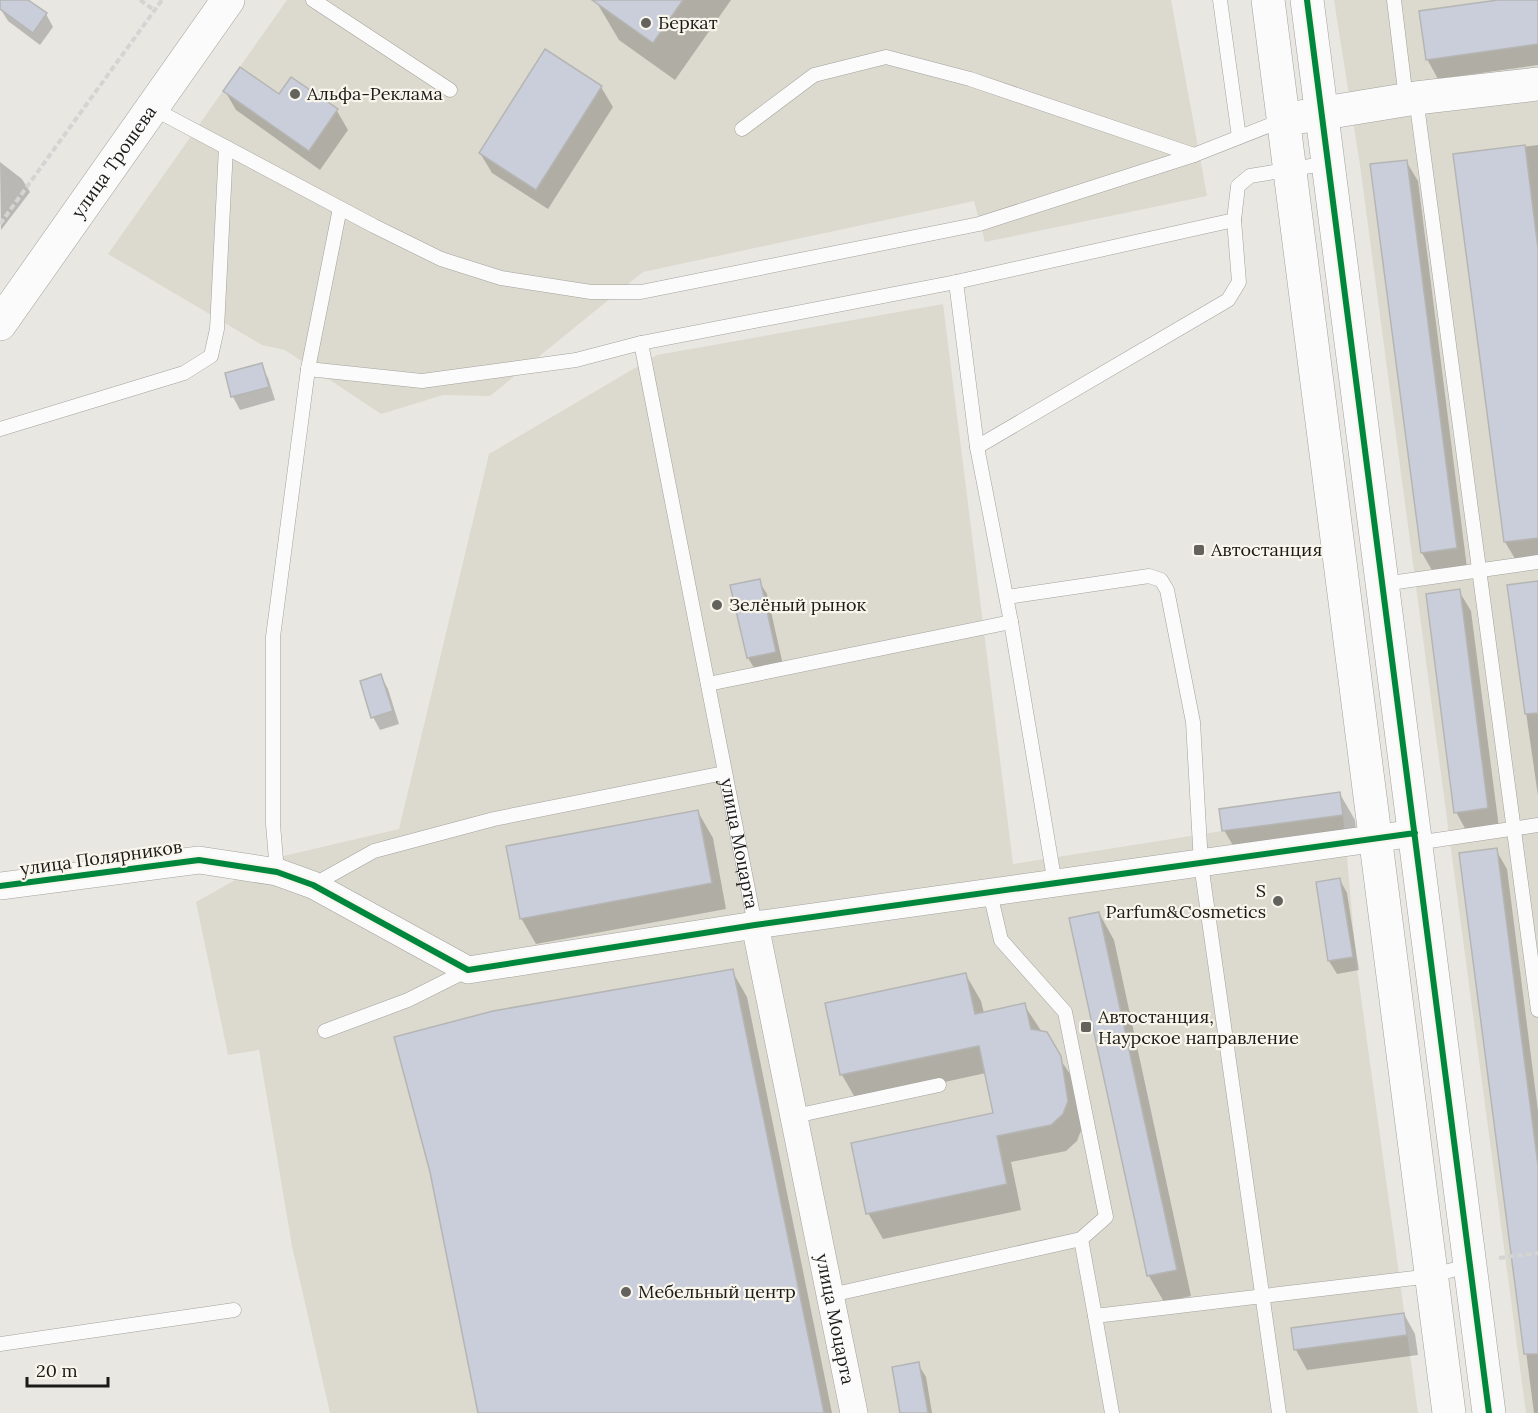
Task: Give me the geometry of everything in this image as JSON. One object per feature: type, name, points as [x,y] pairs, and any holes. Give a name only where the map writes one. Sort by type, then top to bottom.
[{"type":"street","points":[[1268,0],[1449,1413]]},
{"type":"street","points":[[1308,0],[1415,838],[1484,1261],[1490,1413]]},
{"type":"street","name":"улица Трошева","points":[[0,324],[226,1]]},
{"type":"street","points":[[1283,120],[1411,99],[1537,90]]},
{"type":"street","points":[[468,970],[755,925],[990,892],[1375,839],[1415,838]]},
{"type":"street","name":"улица Полярников","points":[[0,886],[199,860],[277,872],[313,885],[468,970]]},
{"type":"street","name":"улица Моцарта","points":[[755,925],[854,1413]]},
{"type":"lane","points":[[314,0],[450,90]]},
{"type":"lane","points":[[1220,0],[1239,137]]},
{"type":"lane","points":[[1394,0],[1411,99],[1479,571],[1538,1010]]},
{"type":"lane","points":[[742,129],[814,75],[886,57],[970,79],[1194,155]]},
{"type":"lane","points":[[152,108],[441,259],[501,278],[591,292],[641,292],[979,224],[1194,155],[1283,120]]},
{"type":"lane","points":[[0,429],[184,373],[201,365],[211,356],[217,329],[226,147]]},
{"type":"lane","points":[[977,447],[1228,300],[1239,282],[1234,220],[1238,186],[1250,176],[1329,163]]},
{"type":"lane","points":[[277,872],[273,824],[273,637],[308,369],[340,208]]},
{"type":"lane","points":[[308,369],[422,381],[576,360],[641,343],[956,282],[1234,220]]},
{"type":"lane","points":[[956,282],[977,447],[1011,622],[1055,884]]},
{"type":"lane","name":"улица Моцарта","points":[[641,343],[755,925]]},
{"type":"lane","points":[[1383,584],[1538,562]]},
{"type":"lane","points":[[1006,597],[1149,576],[1165,584],[1193,722],[1202,864],[1279,1413]]},
{"type":"lane","points":[[708,684],[1011,622]]},
{"type":"lane","points":[[313,885],[374,851],[494,819],[724,772]]},
{"type":"lane","points":[[1415,838],[1538,825]]},
{"type":"lane","points":[[831,1295],[1081,1239],[1106,1217],[1065,1012],[1001,940],[990,892]]},
{"type":"lane","points":[[325,1031],[408,1000],[468,970]]},
{"type":"lane","points":[[795,1116],[939,1085]]},
{"type":"lane","points":[[1081,1239],[1112,1413]]},
{"type":"lane","points":[[1095,1316],[1431,1276],[1484,1261]]},
{"type":"lane","points":[[0,1344],[234,1310]]},
{"type":"path","points":[[140,0],[154,10]]},
{"type":"path","points":[[0,224],[162,0]]},
{"type":"path","points":[[1484,1261],[1538,1253]]},
{"type":"shaded area","points":[[287,0],[1171,0],[1207,196],[985,242],[974,201],[643,272],[490,396],[443,395],[381,414],[285,350],[262,345],[108,254]]},
{"type":"shaded area","points":[[1334,0],[1538,0],[1538,1413],[1526,1413],[1360,165]]},
{"type":"shaded area","points":[[943,304],[1013,864],[1222,831],[1343,815],[1357,968],[1418,1413],[330,1413],[292,1246],[259,1050],[228,1055],[196,902],[275,858],[399,829],[489,454],[657,355]]},
{"type":"building","points":[[0,0],[28,0],[47,13],[33,33],[0,9]]},
{"type":"building","name":"Беркат","points":[[592,0],[683,0],[653,43]]},
{"type":"building","points":[[1498,0],[1538,0],[1538,44],[1426,60],[1419,11]]},
{"type":"building","points":[[545,49],[602,86],[536,190],[479,153]]},
{"type":"building","points":[[240,67],[279,94],[291,77],[338,109],[309,151],[223,91]]},
{"type":"building","points":[[1525,145],[1538,249],[1538,538],[1504,542],[1453,154]]},
{"type":"building","points":[[1407,160],[1457,548],[1421,553],[1370,164]]},
{"type":"building","points":[[262,363],[269,387],[231,397],[225,373]]},
{"type":"building","points":[[760,579],[776,652],[747,658],[730,585]]},
{"type":"building","points":[[1538,581],[1538,713],[1525,714],[1507,585]]},
{"type":"building","points":[[1460,589],[1488,808],[1454,813],[1426,594]]},
{"type":"building","points":[[381,674],[393,711],[371,718],[360,681]]},
{"type":"building","points":[[1340,792],[1343,815],[1222,831],[1219,809]]},
{"type":"building","points":[[698,810],[712,883],[520,919],[506,846]]},
{"type":"building","points":[[1497,848],[1538,1166],[1538,1354],[1524,1354],[1459,853]]},
{"type":"building","points":[[1340,878],[1353,957],[1328,961],[1316,882]]},
{"type":"building","points":[[1099,912],[1177,1270],[1147,1276],[1069,918]]},
{"type":"building","name":"Мебельный центр","points":[[733,969],[824,1413],[478,1413],[430,1172],[394,1037],[493,1011]]},
{"type":"building","points":[[966,973],[975,1014],[1025,1003],[1031,1029],[1047,1032],[1061,1056],[1068,1101],[1063,1114],[1051,1125],[997,1136],[1007,1184],[866,1214],[851,1143],[993,1113],[979,1046],[840,1075],[825,1003]]},
{"type":"building","points":[[1404,1313],[1407,1335],[1294,1350],[1291,1328]]},
{"type":"building","points":[[919,1362],[928,1413],[900,1413],[892,1367]]},
{"type":"cycle path","points":[[1307,0],[1489,1413]]},
{"type":"cycle path","points":[[0,886],[199,860],[277,872],[313,885],[468,970],[755,925],[1415,833]]},
{"type":"place","name":"Беркат","points":[[646,23]]},
{"type":"place","name":"Альфа-Реклама","points":[[295,94]]},
{"type":"place","name":"Автостанция","points":[[1199,550]]},
{"type":"place","name":"Зелёный рынок","points":[[717,605]]},
{"type":"place","name":"S Parfum&Cosmetics","points":[[1278,901]]},
{"type":"place","name":"Автостанция, Наурское направление","points":[[1086,1027]]},
{"type":"place","name":"Мебельный центр","points":[[626,1292]]}]
